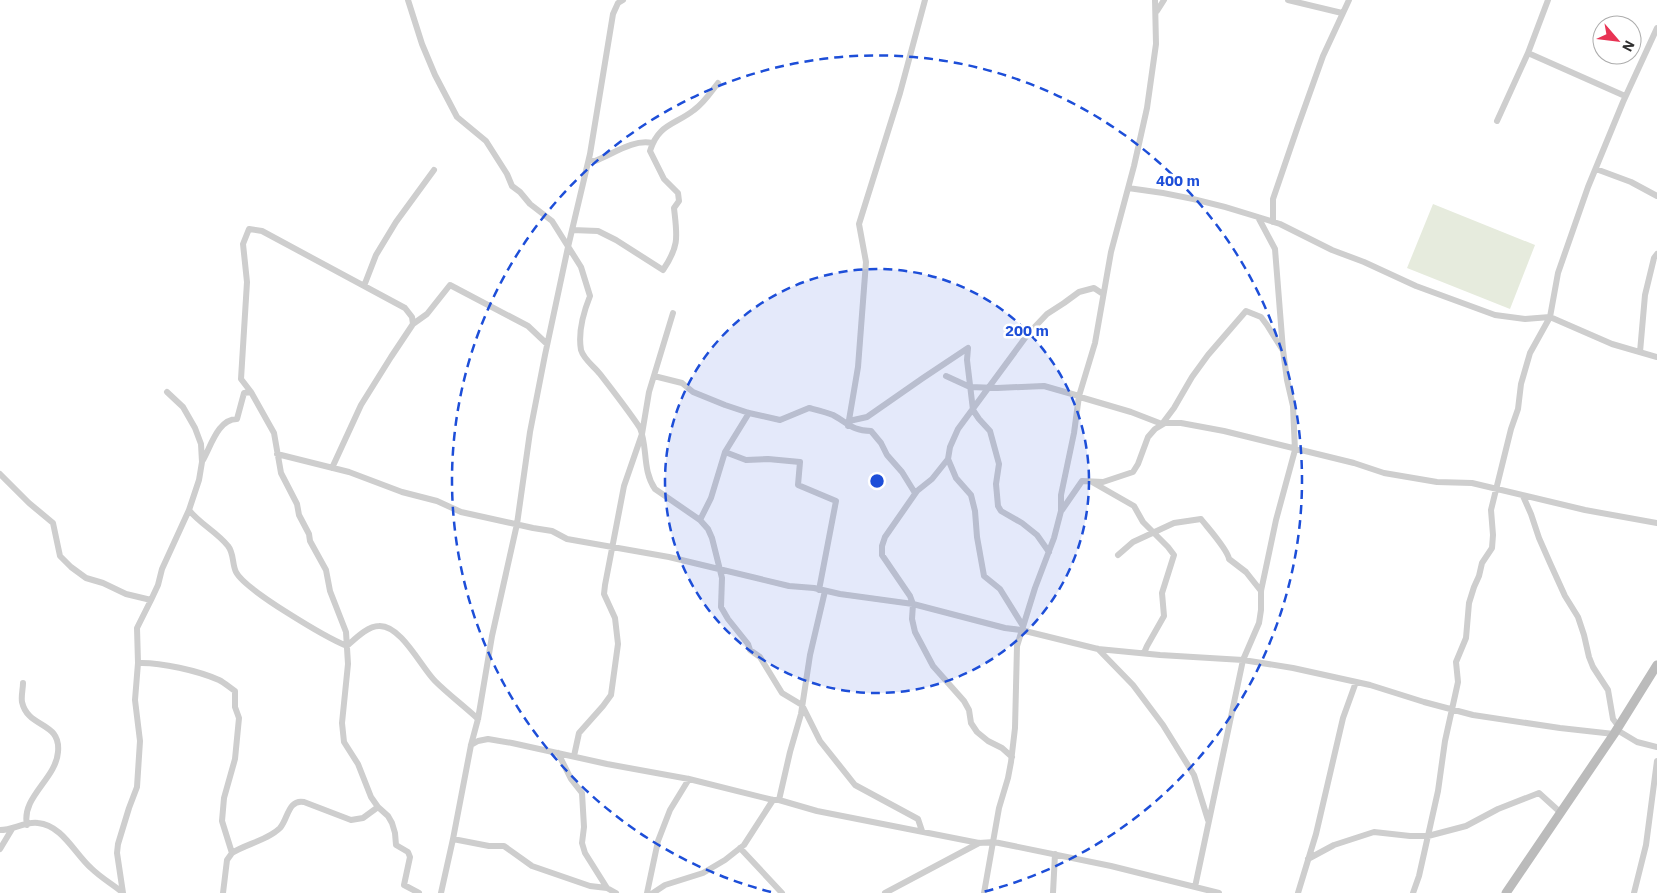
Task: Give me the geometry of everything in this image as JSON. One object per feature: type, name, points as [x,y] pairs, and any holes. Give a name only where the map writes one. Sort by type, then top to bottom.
[{"type":"street","points":[[408,0],[422,44],[435,76],[458,117],[486,141],[507,174],[512,186],[530,204],[552,221],[581,267],[590,296],[581,334],[583,354],[637,423],[642,434],[646,468],[651,484],[662,495],[700,520],[708,530],[712,538],[722,578],[720,601],[724,613],[748,644],[750,650],[760,657],[782,693],[802,705],[820,741],[855,785],[918,819],[922,831]]},
{"type":"street","points":[[441,893],[478,719],[492,636],[517,524],[530,432],[568,247],[589,159],[614,14],[616,6],[623,0]]},
{"type":"street","points":[[848,424],[858,367],[866,262],[859,224],[900,93],[925,0]]},
{"type":"street","points":[[984,893],[994,842],[998,808],[1008,778],[1012,757],[1015,728],[1017,646],[1054,538],[1061,511],[1061,495],[1080,397],[1095,343],[1111,252],[1147,108],[1156,44],[1155,0]]},
{"type":"street","points":[[1156,12],[1164,0]]},
{"type":"street","points":[[1288,0],[1342,13]]},
{"type":"street","points":[[1273,222],[1273,199],[1284,166],[1323,56],[1349,0]]},
{"type":"street","points":[[1497,121],[1528,53],[1548,0]]},
{"type":"street","points":[[1413,893],[1419,876],[1438,791],[1445,741],[1458,682],[1456,662],[1466,638],[1469,603],[1482,563],[1492,548],[1491,510],[1511,429],[1518,409],[1521,384],[1530,353],[1550,317],[1558,273],[1588,187],[1625,96],[1657,28]]},
{"type":"street","points":[[1528,53],[1625,96]]},
{"type":"street","points":[[572,230],[598,231],[616,240],[663,270],[673,256],[677,241],[674,208],[679,202],[678,193],[664,179],[650,151],[652,143],[658,134],[670,123],[695,110],[718,84]]},
{"type":"street","points":[[589,159],[596,161],[622,148],[647,142],[652,143]]},
{"type":"street","points":[[1596,169],[1631,182],[1657,196]]},
{"type":"street","points":[[364,286],[376,255],[396,222],[434,170]]},
{"type":"street","points":[[1128,188],[1175,196],[1258,217],[1416,286],[1495,316],[1525,319],[1550,317],[1612,344],[1657,357]]},
{"type":"street","points":[[1195,887],[1243,660],[1259,623],[1262,610],[1262,591],[1276,520],[1295,450],[1293,406],[1283,350],[1274,249],[1258,217]]},
{"type":"street","points":[[413,324],[412,317],[405,308],[262,231],[249,229],[243,244],[247,282],[241,379],[251,392],[274,433],[281,473],[297,504],[299,515],[309,534],[310,540],[326,570],[330,591],[346,632],[348,664],[342,722],[344,742],[358,764],[371,797],[392,823],[396,845],[408,852],[410,857],[404,885],[419,893]]},
{"type":"street","points":[[1640,352],[1645,295],[1654,258],[1657,254]]},
{"type":"street","points":[[332,468],[362,405],[413,324],[427,314],[450,285],[528,326],[548,344]]},
{"type":"street","points":[[1022,628],[1000,589],[984,576],[976,537],[975,511],[971,495],[956,478],[948,459],[950,447],[958,429],[1028,334],[1047,314],[1079,292],[1094,288],[1103,294]]},
{"type":"street","points":[[1061,511],[1080,483],[1088,480],[1103,482],[1133,472],[1148,437],[1162,424],[1208,355],[1246,311],[1261,317],[1283,350]]},
{"type":"street","points":[[574,756],[579,733],[608,700],[612,690],[612,676],[618,655],[617,631],[615,618],[604,590],[624,486],[642,434],[649,392],[673,313]]},
{"type":"street","points":[[848,424],[867,417],[968,348],[966,360],[973,410],[979,420],[990,431],[999,464],[996,484],[998,506],[1001,511],[1022,523],[1037,535],[1049,552]]},
{"type":"street","points":[[654,376],[682,383],[693,392],[749,413],[780,420],[809,408],[833,415],[859,431],[871,431],[881,443],[887,456],[902,472],[915,493]]},
{"type":"street","points":[[946,376],[970,387],[1044,386],[1132,412],[1162,424],[1196,426],[1413,479],[1472,483],[1523,496],[1657,523]]},
{"type":"street","points":[[122,892],[117,853],[120,835],[137,787],[140,733],[135,700],[138,663],[137,628],[152,600],[162,569],[189,510],[202,462],[201,444],[195,428],[183,407],[167,392]]},
{"type":"street","points":[[202,462],[223,424],[230,419],[236,419],[244,393],[251,392]]},
{"type":"street","points":[[700,520],[711,498],[725,452],[749,413]]},
{"type":"street","points":[[653,893],[665,885],[703,873],[726,860],[744,845],[776,800],[802,705],[822,590],[836,501],[798,485],[800,462],[768,459],[746,460],[725,452]]},
{"type":"street","points":[[277,454],[332,468],[402,492],[437,501],[461,512],[552,531],[567,539],[612,546],[718,568],[789,586],[913,604],[1004,628],[1022,628],[1098,649],[1243,660],[1370,684],[1452,710],[1560,728],[1617,730],[1637,742],[1657,748]]},
{"type":"street","points":[[948,459],[945,460],[932,479],[915,493],[885,537],[881,551],[910,596],[913,604],[912,619],[915,632],[933,666],[964,701],[969,710],[971,723],[977,732],[988,741],[1002,748],[1012,757]]},
{"type":"street","points":[[0,474],[29,503],[53,523],[60,556],[71,567],[86,578],[103,583],[126,594],[152,600]]},
{"type":"street","points":[[1088,480],[1134,506],[1143,522],[1173,552],[1174,558],[1162,593],[1164,616],[1144,653]]},
{"type":"street","points":[[1523,496],[1550,563],[1578,617],[1593,667],[1608,690],[1617,730]]},
{"type":"street","points":[[189,510],[195,518],[229,547],[236,572],[245,582],[300,621],[347,646]]},
{"type":"street","points":[[1118,554],[1133,542],[1174,523],[1202,520],[1211,534],[1228,553],[1229,558],[1246,572],[1262,591]]},
{"type":"street","points":[[347,646],[372,627],[381,626],[392,629],[419,659],[433,679],[478,719]]},
{"type":"street","points":[[1098,649],[1133,685],[1163,725],[1194,775],[1209,822]]},
{"type":"street","points":[[138,663],[150,662],[198,672],[219,680],[235,691],[235,707],[239,718],[235,759],[224,798],[222,821],[232,853]]},
{"type":"street","points":[[1506,893],[1617,730],[1657,665]]},
{"type":"street","points":[[1298,893],[1343,718],[1356,682]]},
{"type":"street","points":[[23,683],[22,700],[29,715],[35,721],[52,730],[56,735],[58,743],[58,753],[54,768],[26,812],[27,825]]},
{"type":"street","points":[[471,745],[483,740],[494,740],[615,766],[689,779],[817,811],[980,843],[994,842],[1111,866],[1219,893]]},
{"type":"street","points":[[558,753],[571,779],[582,793],[583,846],[588,859],[607,888]]},
{"type":"street","points":[[1634,893],[1645,853],[1657,761]]},
{"type":"street","points":[[647,893],[658,841],[670,810],[689,779]]},
{"type":"street","points":[[1308,859],[1334,845],[1374,832],[1428,836],[1466,826],[1498,809],[1539,793],[1561,813]]},
{"type":"street","points":[[223,893],[226,860],[232,853],[279,828],[292,805],[300,801],[352,820],[363,818],[378,807]]},
{"type":"street","points":[[0,830],[40,823],[60,834],[90,868],[122,892]]},
{"type":"street","points":[[0,849],[12,829]]},
{"type":"street","points":[[453,839],[489,846],[504,846],[532,866],[590,886],[607,888],[616,893]]},
{"type":"street","points":[[885,893],[980,843]]},
{"type":"street","points":[[740,848],[782,893]]},
{"type":"street","points":[[1053,893],[1054,854]]},
{"type":"shaded area","points":[[1433,204],[1535,245],[1510,309],[1407,268]]}]
